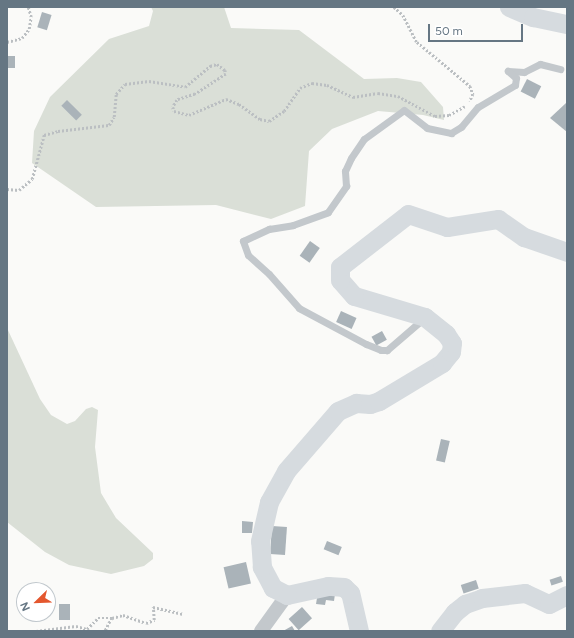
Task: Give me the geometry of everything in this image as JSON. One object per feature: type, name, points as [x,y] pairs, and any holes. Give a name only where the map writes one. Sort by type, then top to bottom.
[{"type":"main road","points":[[509,7],[533,17],[567,24]]},
{"type":"main road","points":[[359,631],[350,593],[344,587],[328,586],[287,595],[273,588],[262,567],[260,541],[269,502],[286,471],[338,411],[356,403],[370,404],[379,401],[449,356],[452,343],[446,334],[425,317],[354,296],[340,280],[340,267],[408,214],[447,227],[498,219],[524,237],[567,252]]},
{"type":"main road","points":[[440,631],[455,612],[465,604],[482,598],[525,593],[549,604],[567,595]]},
{"type":"street","points":[[261,631],[287,595]]},
{"type":"lane","points":[[425,317],[387,350],[381,350],[299,308],[269,274],[248,255],[243,241],[269,229],[293,225],[328,212],[346,186],[345,171],[364,139],[404,110],[427,128],[451,133],[461,127],[478,107],[515,85],[516,78],[508,71],[524,72],[540,64],[560,69]]},
{"type":"path","points":[[7,42],[22,38],[29,29],[31,17],[28,7]]},
{"type":"path","points":[[7,189],[19,190],[32,179],[44,135],[58,131],[109,125],[114,117],[116,94],[125,84],[149,81],[185,87],[210,66],[217,64],[226,70],[226,74],[195,94],[177,100],[173,107],[174,111],[189,115],[226,99],[239,104],[260,119],[269,121],[284,111],[300,88],[312,83],[327,85],[353,97],[378,93],[398,96],[435,116],[445,116],[465,106],[473,96],[470,86],[417,42],[403,16],[394,7]]},
{"type":"path","points":[[36,631],[76,626],[87,629],[98,618],[112,618],[123,615],[146,623],[154,620],[153,607],[183,614]]},
{"type":"path","points":[[105,631],[112,618]]},
{"type":"shaded area","points":[[151,7],[224,7],[231,28],[299,30],[364,79],[397,78],[421,82],[443,107],[444,120],[423,115],[378,111],[332,129],[309,151],[305,206],[271,219],[216,205],[96,207],[32,163],[34,131],[50,97],[109,39],[149,26],[153,11]]},
{"type":"shaded area","points":[[7,328],[40,399],[51,415],[67,424],[75,421],[86,409],[92,407],[98,410],[95,447],[101,493],[116,518],[153,553],[153,559],[144,566],[111,574],[69,565],[45,552],[7,522]]},
{"type":"building","points":[[42,12],[52,15],[47,30],[37,27]]},
{"type":"building","points":[[7,56],[15,56],[15,68],[7,68]]},
{"type":"building","points":[[527,79],[541,86],[535,99],[521,91]]},
{"type":"building","points":[[67,100],[82,115],[76,121],[61,106]]},
{"type":"building","points":[[566,103],[567,104],[567,132],[550,118]]},
{"type":"building","points":[[310,241],[320,248],[310,263],[300,256]]},
{"type":"building","points":[[341,311],[357,318],[352,329],[336,322]]},
{"type":"building","points":[[382,331],[387,340],[376,346],[372,337]]},
{"type":"building","points":[[441,439],[450,441],[445,462],[436,460]]},
{"type":"building","points":[[242,521],[253,522],[252,533],[242,533]]},
{"type":"building","points":[[272,526],[287,527],[285,555],[270,554]]},
{"type":"building","points":[[327,541],[342,547],[338,555],[324,549]]},
{"type":"building","points":[[246,562],[251,583],[229,589],[224,567]]},
{"type":"building","points":[[561,576],[563,582],[551,585],[550,580]]},
{"type":"building","points":[[476,580],[479,589],[464,594],[461,585]]},
{"type":"building","points":[[318,592],[335,594],[334,601],[326,600],[325,605],[316,604]]},
{"type":"building","points":[[59,604],[70,604],[70,620],[59,620]]},
{"type":"building","points":[[302,607],[312,618],[299,630],[289,619]]},
{"type":"building","points":[[292,626],[295,631],[283,631]]}]
